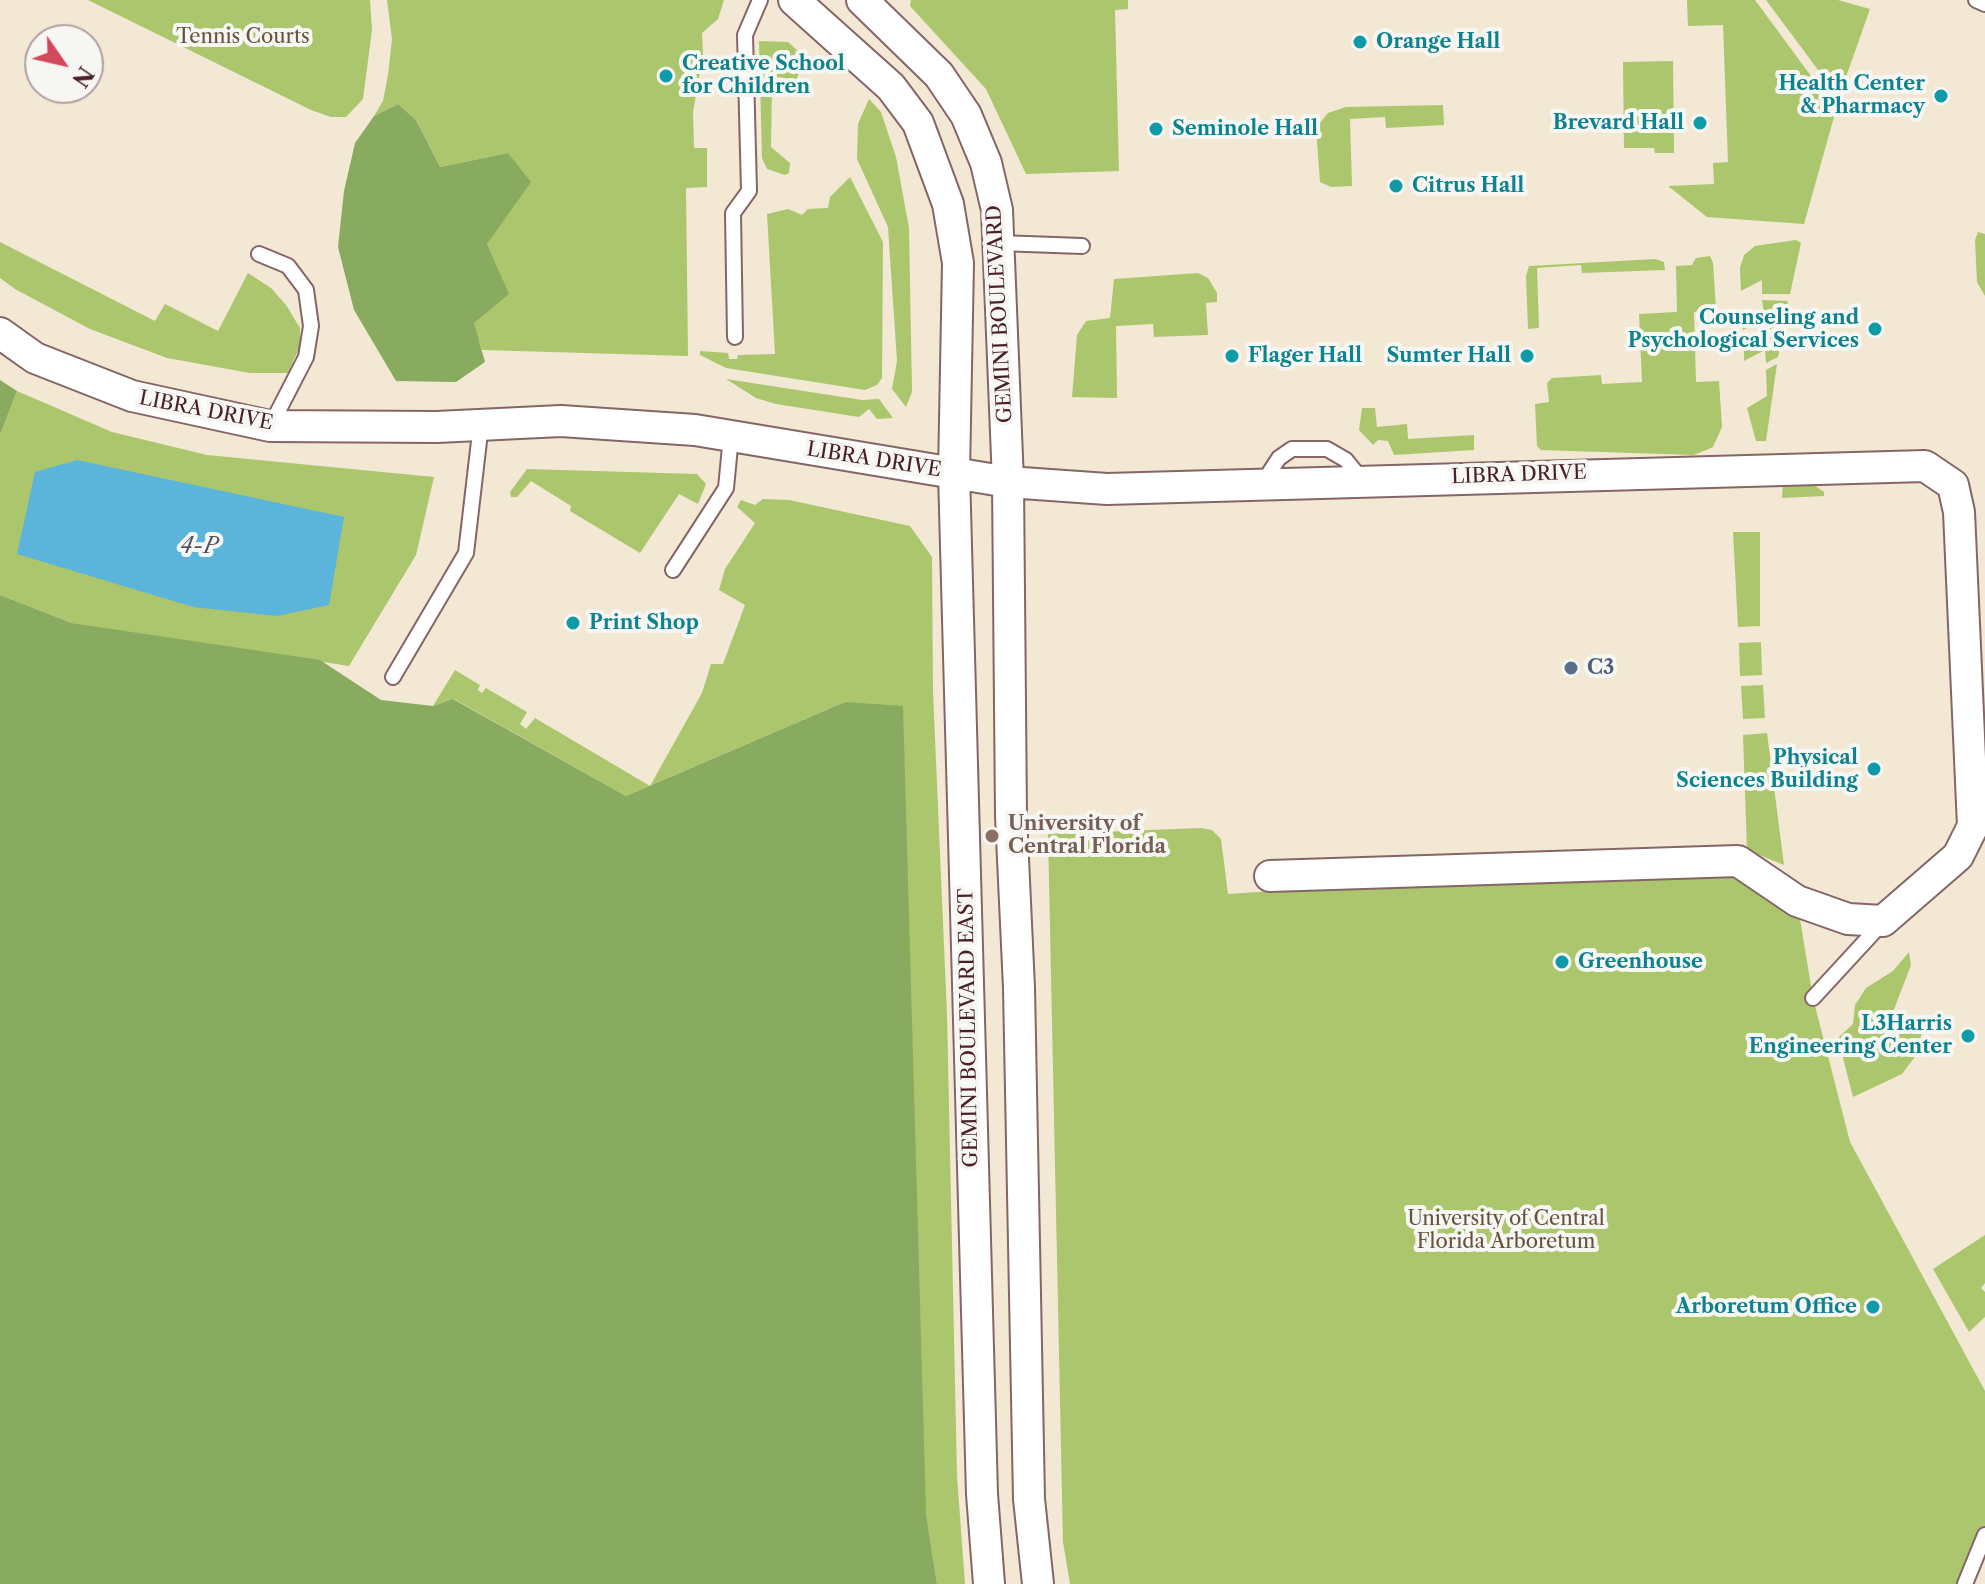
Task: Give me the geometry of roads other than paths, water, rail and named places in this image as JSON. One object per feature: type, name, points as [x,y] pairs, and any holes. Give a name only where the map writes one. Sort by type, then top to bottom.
[{"type":"street","name":"GEMINI BOULEVARD EAST","points":[[794,0],[891,87],[918,123],[938,169],[948,204],[958,263],[954,473],[982,1494],[989,1584]]},
{"type":"street","name":"GEMINI BOULEVARD","points":[[862,0],[939,75],[966,115],[986,163],[997,210],[1008,482]]},
{"type":"street","name":"LIBRA DRIVE","points":[[0,333],[35,358],[132,396],[270,426],[561,421],[695,430],[1008,482],[1107,489],[1689,470],[1925,466],[1953,485],[1959,512],[1973,826],[1958,856],[1883,921]]},
{"type":"street","points":[[1008,482],[1011,816],[1019,988],[1029,1499],[1038,1584]]},
{"type":"street","points":[[1270,876],[1738,861],[1797,901],[1848,919],[1883,921]]},
{"type":"lane","points":[[735,337],[733,213],[749,191],[745,35],[760,0]]},
{"type":"lane","points":[[1976,0],[1985,4]]},
{"type":"lane","points":[[999,243],[1082,246]]},
{"type":"lane","points":[[259,254],[288,266],[306,290],[311,326],[306,357],[270,426]]},
{"type":"lane","points":[[393,677],[466,553],[481,424]]},
{"type":"lane","points":[[673,570],[726,488],[731,436]]},
{"type":"lane","points":[[1813,998],[1883,921]]},
{"type":"lane","points":[[1965,1584],[1985,1535]]},
{"type":"water","name":"4-P","points":[[77,460],[344,517],[329,605],[277,616],[193,607],[17,554],[35,472]]},
{"type":"place","name":"Orange Hall","points":[[1360,42]]},
{"type":"place","name":"Creative School for Children","points":[[666,76]]},
{"type":"place","name":"Health Center & Pharmacy","points":[[1941,96]]},
{"type":"place","name":"Brevard Hall","points":[[1700,123]]},
{"type":"place","name":"Seminole Hall","points":[[1156,129]]},
{"type":"place","name":"Citrus Hall","points":[[1396,186]]},
{"type":"place","name":"Counseling and Psychological Services","points":[[1875,329]]},
{"type":"place","name":"Flager Hall","points":[[1232,356]]},
{"type":"place","name":"Sumter Hall","points":[[1527,356]]},
{"type":"place","name":"Print Shop","points":[[573,623]]},
{"type":"place","name":"C3","points":[[1571,668]]},
{"type":"place","name":"Physical Sciences Building","points":[[1874,769]]},
{"type":"place","name":"University of Central Florida","points":[[992,836]]},
{"type":"place","name":"Greenhouse","points":[[1562,962]]},
{"type":"place","name":"L3Harris Engineering Center","points":[[1968,1036]]},
{"type":"place","name":"Arboretum Office","points":[[1873,1307]]},
{"type":"park label","name":"Tennis Courts","points":[[243,37]]},
{"type":"park label","name":"University of Central Florida Arboretum","points":[[1506,1230]]}]
